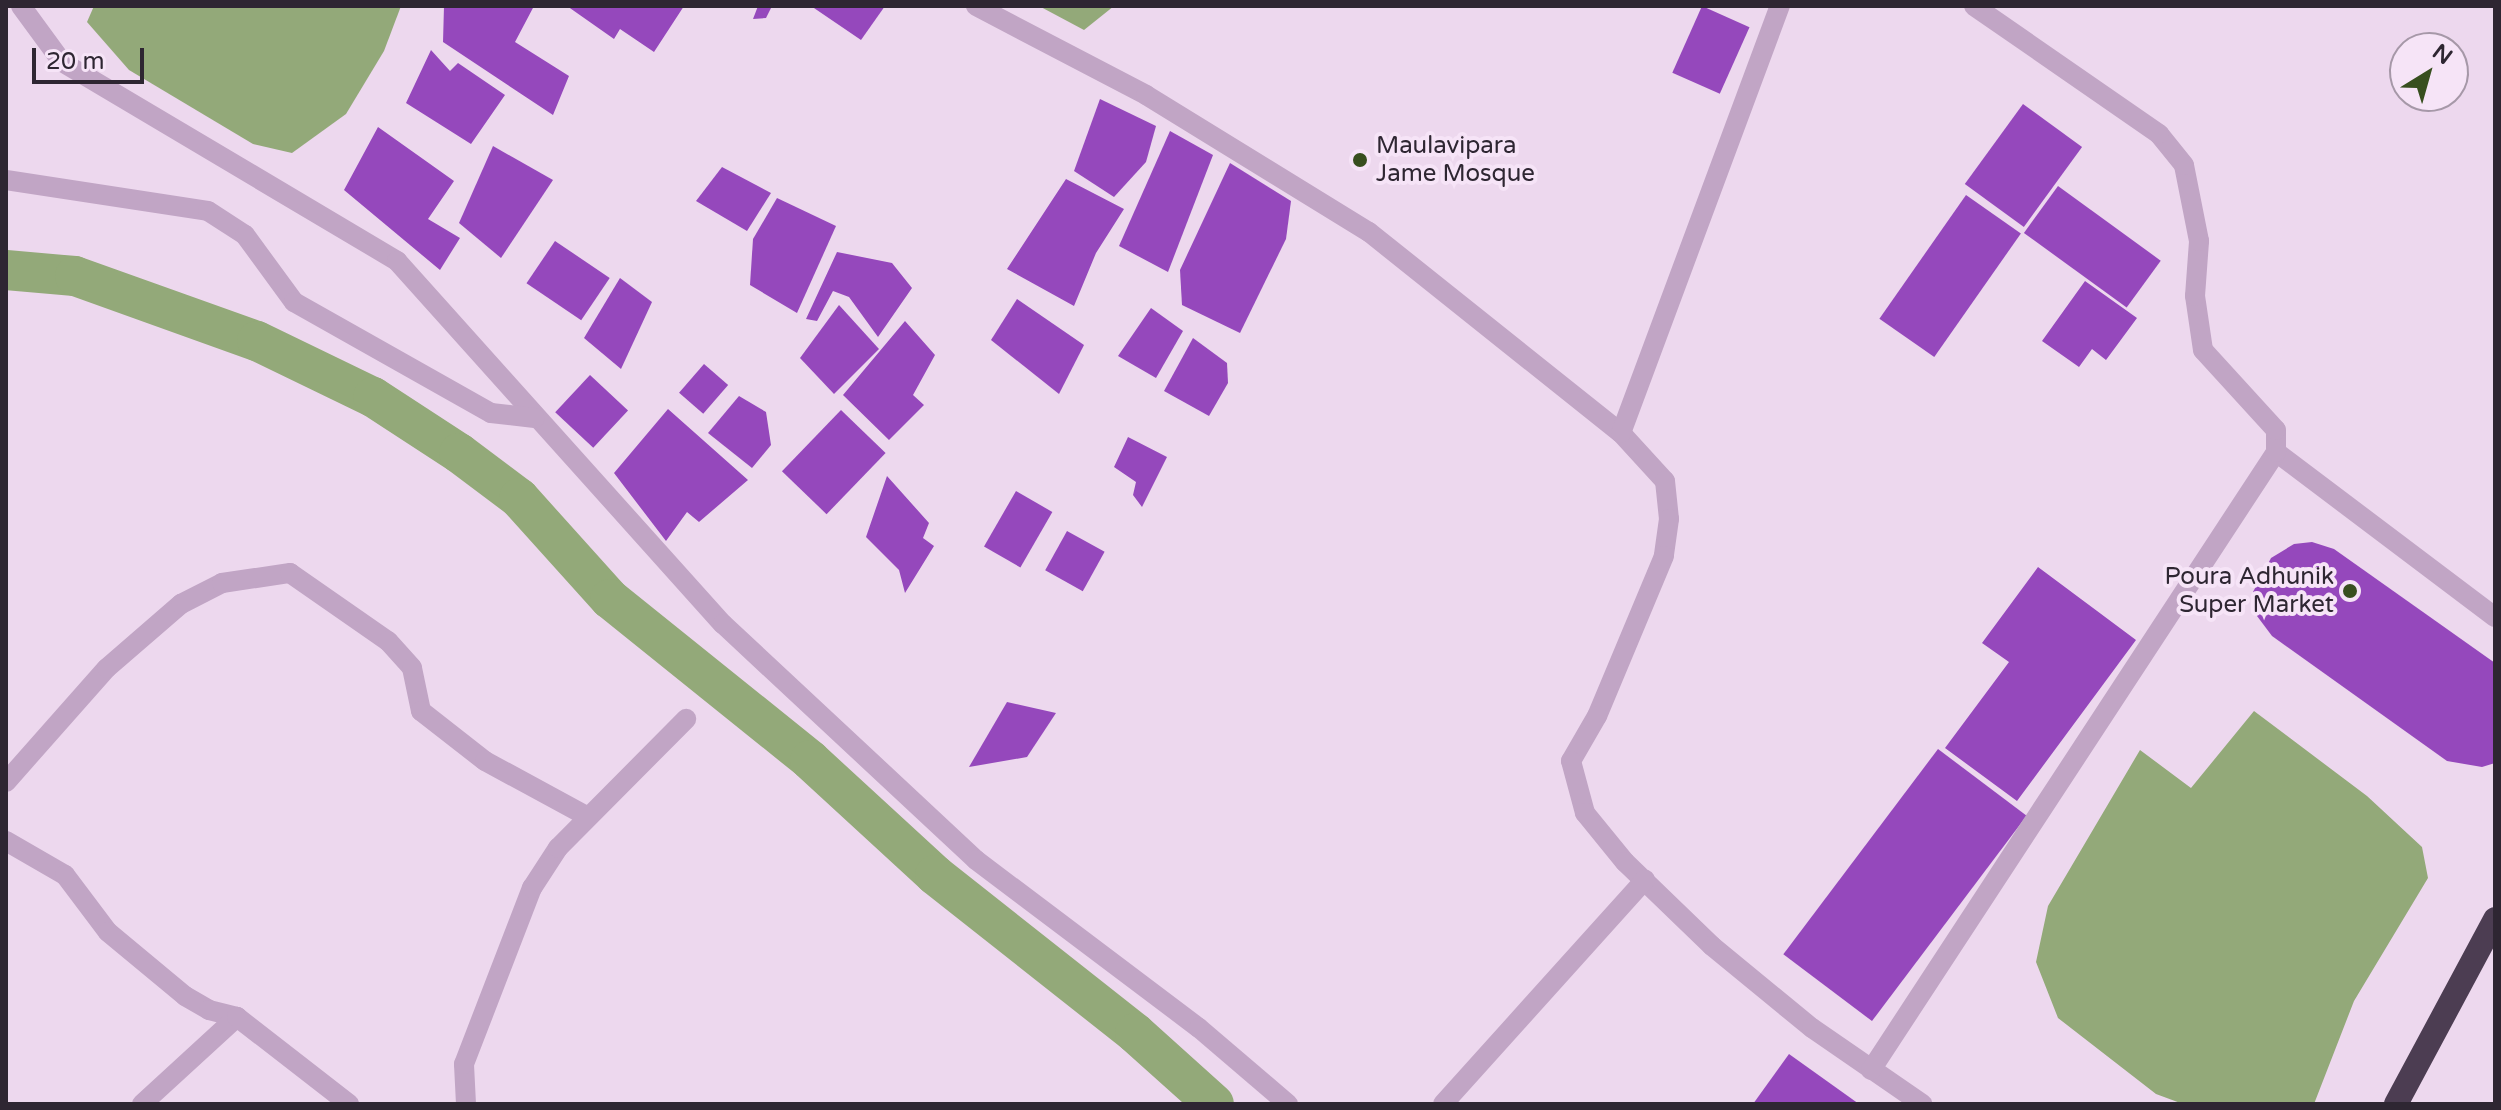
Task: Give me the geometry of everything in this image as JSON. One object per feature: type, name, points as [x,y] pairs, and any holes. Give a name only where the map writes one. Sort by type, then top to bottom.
[{"type":"highway","points":[[2398,1103],[2495,919]]},
{"type":"street","points":[[21,6],[62,62],[397,261],[723,624],[976,860],[1199,1028],[1288,1104]]},
{"type":"street","points":[[976,6],[1146,95],[1369,232],[1621,433],[1665,481],[1669,519],[1664,556],[1597,716],[1571,761],[1585,813],[1645,880],[1712,946],[1871,1070],[1922,1104]]},
{"type":"street","points":[[1621,433],[1780,6]]},
{"type":"street","points":[[1871,1070],[2276,452],[2276,430],[2203,350],[2195,296],[2199,241],[2184,165],[2159,134],[1974,6]]},
{"type":"street","points":[[6,180],[208,211],[245,235],[294,302],[491,413],[535,418]]},
{"type":"street","points":[[2276,452],[2495,617]]},
{"type":"street","points":[[6,782],[107,668],[181,604],[222,583],[290,573],[388,641],[412,668],[421,711],[485,761],[588,817]]},
{"type":"street","points":[[466,1104],[464,1064],[532,888],[558,848],[686,719]]},
{"type":"street","points":[[6,841],[65,875],[108,932],[185,996],[209,1010],[237,1017],[349,1104]]},
{"type":"street","points":[[1443,1104],[1645,880]]},
{"type":"street","points":[[142,1104],[237,1017]]},
{"type":"shaded area","points":[[94,6],[401,6],[384,51],[346,114],[292,153],[253,144],[129,70],[87,22]]},
{"type":"shaded area","points":[[1039,6],[1114,6],[1084,30]]},
{"type":"shaded area","points":[[2254,711],[2367,796],[2422,847],[2428,878],[2354,1001],[2314,1104],[2183,1104],[2156,1094],[2058,1018],[2036,962],[2048,906],[2140,750],[2191,788]]},
{"type":"building","points":[[444,6],[534,6],[515,42],[569,76],[553,115],[443,42]]},
{"type":"building","points":[[567,6],[684,6],[654,52],[620,29],[614,39]]},
{"type":"building","points":[[758,6],[772,6],[766,18],[753,19]]},
{"type":"building","points":[[811,6],[885,6],[861,40]]},
{"type":"building","points":[[1702,6],[1750,27],[1720,94],[1672,73]]},
{"type":"building","points":[[431,50],[450,71],[458,63],[505,95],[471,144],[406,103]]},
{"type":"building","points":[[1100,99],[1156,126],[1146,162],[1114,197],[1074,171]]},
{"type":"building","points":[[2023,104],[2082,147],[2024,227],[1965,184]]},
{"type":"building","points":[[378,127],[454,181],[428,219],[460,238],[440,270],[344,190]]},
{"type":"building","points":[[1170,131],[1213,155],[1168,272],[1119,246]]},
{"type":"building","points":[[493,146],[553,180],[501,258],[459,223]]},
{"type":"building","points":[[1230,163],[1291,201],[1286,239],[1240,333],[1182,305],[1180,270]]},
{"type":"building","points":[[722,167],[771,193],[747,231],[696,201]]},
{"type":"building","points":[[1066,179],[1124,209],[1096,253],[1074,306],[1007,269]]},
{"type":"building","points":[[2058,186],[2161,261],[2127,308],[2024,233]]},
{"type":"building","points":[[1966,195],[2021,233],[1934,357],[1879,319]]},
{"type":"building","points":[[777,198],[836,226],[797,313],[750,285],[753,239]]},
{"type":"building","points":[[555,241],[610,278],[581,320],[526,283]]},
{"type":"building","points":[[837,252],[892,263],[912,288],[878,337],[849,297],[833,291],[817,321],[806,319]]},
{"type":"building","points":[[620,278],[652,302],[621,369],[584,338]]},
{"type":"building","points":[[2085,281],[2137,318],[2106,360],[2092,349],[2079,367],[2042,341]]},
{"type":"building","points":[[1017,299],[1084,345],[1059,394],[991,340]]},
{"type":"building","points":[[839,305],[879,349],[834,394],[800,358]]},
{"type":"building","points":[[1151,308],[1183,331],[1156,378],[1118,356]]},
{"type":"building","points":[[905,321],[935,355],[913,395],[924,405],[889,440],[843,395]]},
{"type":"building","points":[[1193,338],[1227,363],[1228,383],[1209,416],[1164,391]]},
{"type":"building","points":[[704,364],[728,385],[703,414],[679,393]]},
{"type":"building","points":[[590,375],[628,410],[593,448],[555,412]]},
{"type":"building","points":[[739,396],[766,412],[771,445],[752,468],[708,433]]},
{"type":"building","points":[[668,409],[748,480],[699,522],[687,512],[666,541],[614,473]]},
{"type":"building","points":[[841,410],[886,453],[827,514],[782,471]]},
{"type":"building","points":[[1128,437],[1167,457],[1142,507],[1133,495],[1136,482],[1114,467]]},
{"type":"building","points":[[887,476],[929,523],[923,538],[934,546],[905,593],[899,570],[866,537]]},
{"type":"building","points":[[1016,491],[1052,512],[1020,567],[984,546]]},
{"type":"building","points":[[1067,531],[1105,552],[1083,591],[1045,570]]},
{"type":"building","points":[[2312,542],[2334,549],[2495,663],[2495,763],[2482,767],[2447,761],[2272,636],[2257,616],[2253,592],[2271,558],[2294,544]]},
{"type":"building","points":[[2038,567],[2136,640],[2017,801],[1945,748],[2009,662],[1982,643]]},
{"type":"building","points":[[1007,702],[1056,713],[1027,757],[969,767]]},
{"type":"building","points":[[1938,749],[2027,816],[1872,1021],[1783,954]]},
{"type":"building","points":[[1789,1054],[1859,1104],[1753,1104]]},
{"type":"waterway","points":[[6,270],[75,276],[257,341],[373,397],[459,453],[519,498],[610,599],[810,760],[935,875],[1135,1033],[1214,1104]]},
{"type":"place","name":"Maulavipara Jame Mosque","points":[[1360,160]]},
{"type":"place","name":"Poura Adhunik Super Market","points":[[2350,591]]}]
